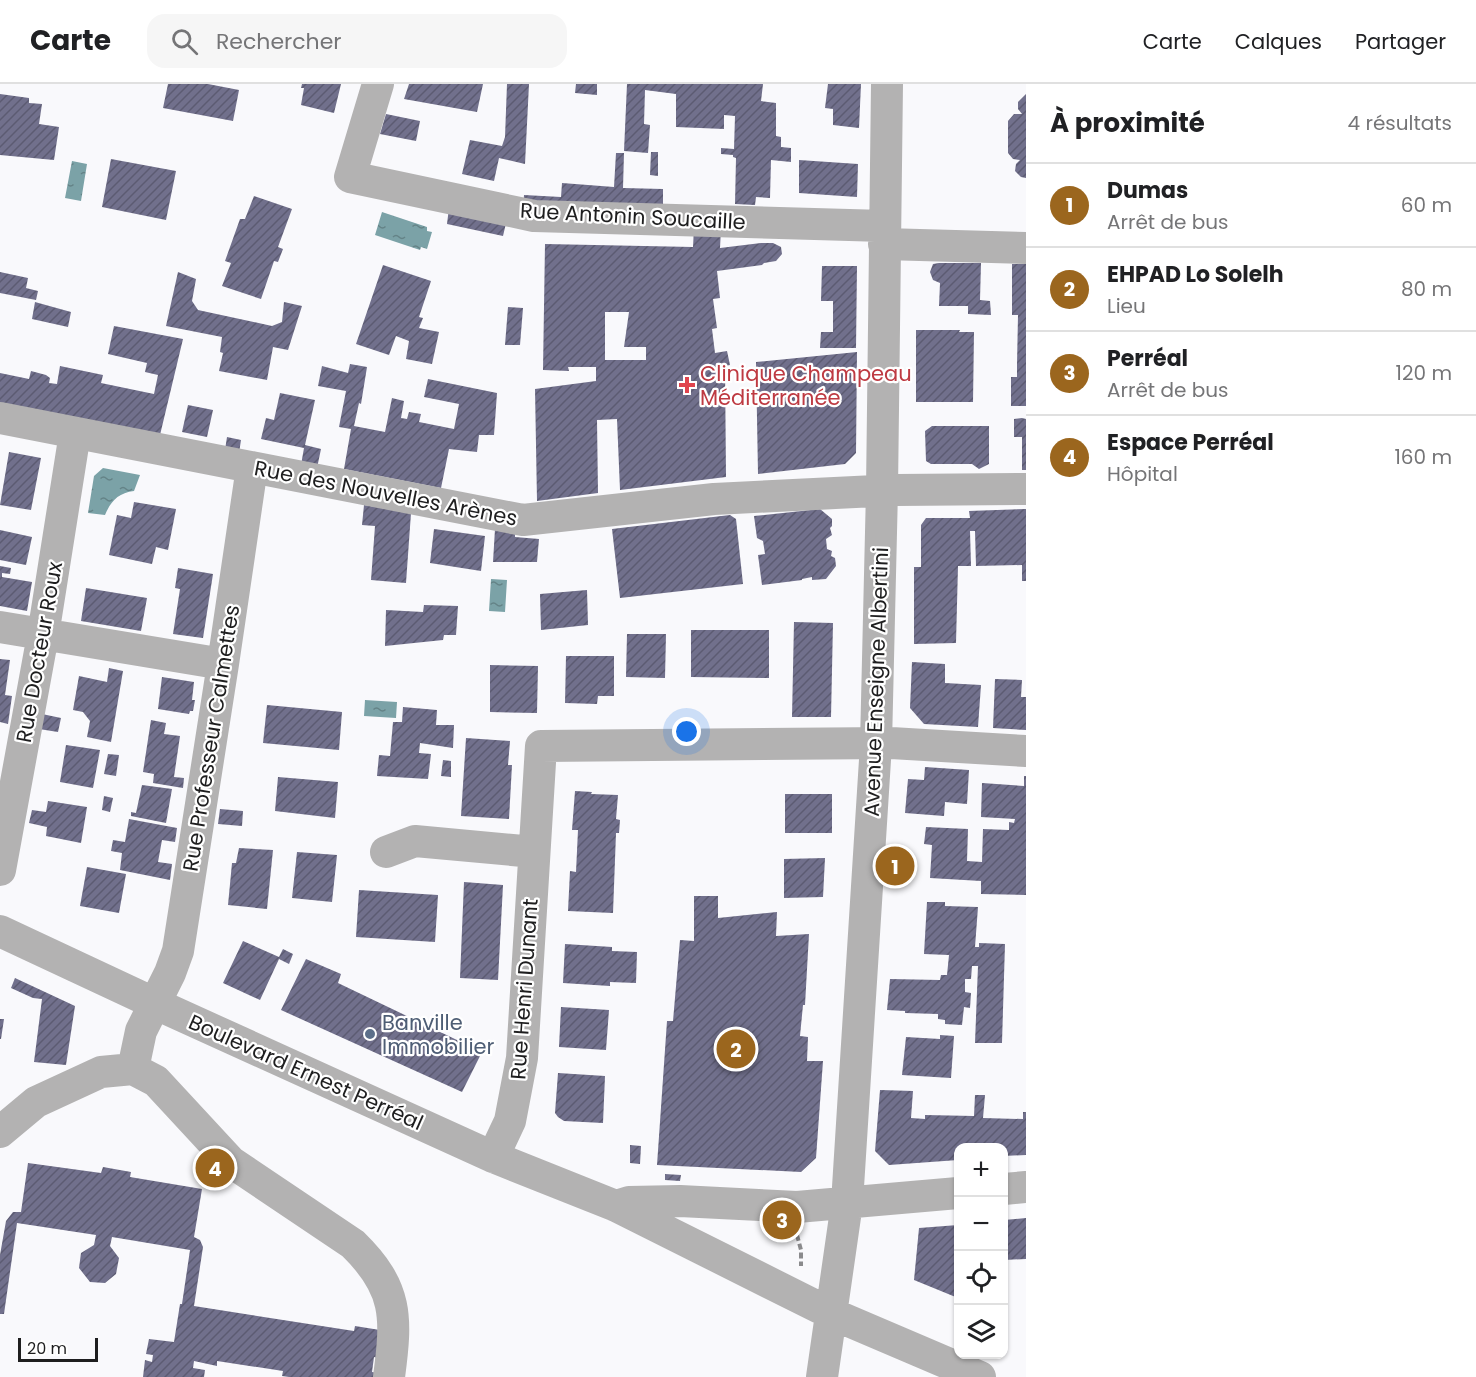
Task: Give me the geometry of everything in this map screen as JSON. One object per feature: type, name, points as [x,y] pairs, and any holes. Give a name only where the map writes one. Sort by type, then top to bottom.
[{"type":"street","name":"Rue Antonin Soucaille","points":[[378,84],[350,177],[534,216],[884,235],[1026,248]]},
{"type":"street","name":"Avenue Enseigne Albertini","points":[[822,1377],[847,1203],[876,744],[887,84]]},
{"type":"street","name":"Rue des Nouvelles Arènes","points":[[0,418],[523,520],[714,499],[882,490],[1026,489]]},
{"type":"street","name":"Rue Docteur Roux","points":[[0,870],[43,635],[75,433]]},
{"type":"street","name":"Rue Professeur Calmettes","points":[[133,1069],[141,1031],[156,1004],[178,951],[252,467]]},
{"type":"street","points":[[0,627],[223,664]]},
{"type":"street","points":[[876,744],[1026,751]]},
{"type":"street","name":"Rue Henri Dunant","points":[[493,1157],[510,1121],[522,1058],[541,746],[876,744]]},
{"type":"street","points":[[386,852],[415,841],[534,852]]},
{"type":"street","name":"Boulevard Ernest Perréal","points":[[0,931],[493,1157],[616,1206],[830,1313],[980,1377]]},
{"type":"street","points":[[0,1132],[36,1102],[101,1072],[133,1069],[156,1081],[231,1162],[353,1244],[370,1260],[384,1281],[393,1311],[394,1338],[389,1377]]},
{"type":"street","points":[[1008,1189],[1026,1187]]},
{"type":"street","points":[[616,1206],[629,1202],[680,1201],[797,1207],[954,1193]]},
{"type":"path","points":[[795,1296],[801,1266],[801,1250],[796,1230],[797,1207]]},
{"type":"water","points":[[72,161],[87,164],[81,201],[65,198]]},
{"type":"water","points":[[382,212],[427,227],[427,231],[432,232],[427,249],[421,247],[420,250],[375,235]]},
{"type":"water","points":[[103,468],[140,475],[134,491],[116,498],[105,515],[88,513],[94,476]]},
{"type":"water","points":[[491,579],[507,580],[505,612],[489,611]]},
{"type":"water","points":[[365,700],[397,702],[396,718],[364,716]]},
{"type":"building","points":[[168,84],[208,84],[239,90],[233,121],[163,108]]},
{"type":"building","points":[[302,84],[341,84],[334,113],[301,105],[304,88],[301,88]]},
{"type":"building","points":[[409,84],[483,84],[477,112],[404,99]]},
{"type":"building","points":[[507,84],[529,84],[525,164],[499,158],[494,181],[462,174],[470,140],[502,146],[505,137]]},
{"type":"building","points":[[576,84],[597,84],[597,95],[575,93]]},
{"type":"building","points":[[627,84],[763,84],[761,101],[776,103],[776,136],[781,137],[781,147],[791,148],[791,162],[771,160],[770,198],[756,197],[755,205],[735,204],[736,158],[733,155],[721,154],[721,148],[734,149],[735,116],[724,115],[724,129],[676,127],[676,94],[645,90],[644,124],[650,125],[648,153],[624,151]]},
{"type":"building","points":[[828,84],[861,84],[859,128],[833,125],[833,109],[825,108]]},
{"type":"building","points":[[0,94],[29,98],[29,103],[42,104],[39,124],[59,127],[54,160],[0,155]]},
{"type":"building","points":[[1026,94],[1026,178],[1021,177],[1015,171],[1016,164],[1020,160],[1013,159],[1008,153],[1008,121],[1014,114],[1022,114],[1018,109],[1018,102]]},
{"type":"building","points":[[386,114],[420,121],[416,141],[380,134]]},
{"type":"building","points":[[651,152],[658,152],[658,176],[650,175]]},
{"type":"building","points":[[616,153],[624,153],[623,188],[663,189],[663,209],[523,210],[524,195],[561,197],[562,183],[614,187]]},
{"type":"building","points":[[111,159],[176,171],[166,220],[102,207]]},
{"type":"building","points":[[799,160],[858,164],[857,197],[799,193]]},
{"type":"building","points":[[254,196],[292,209],[278,247],[283,249],[278,262],[274,261],[261,299],[222,286],[231,263],[225,261],[240,219],[245,219]]},
{"type":"building","points":[[449,208],[507,219],[503,236],[447,224]]},
{"type":"building","points":[[694,228],[721,229],[720,248],[761,243],[773,243],[781,247],[782,254],[776,261],[717,271],[720,298],[713,299],[717,328],[712,329],[715,353],[727,351],[730,365],[725,366],[726,477],[620,490],[617,419],[597,420],[598,493],[537,501],[535,389],[596,381],[596,367],[568,367],[569,371],[543,370],[545,244],[693,247]],"holes":[[[605,312],[629,312],[624,347],[646,347],[646,360],[605,360]]]},
{"type":"building","points":[[981,263],[980,300],[990,301],[991,315],[968,314],[968,306],[939,306],[940,283],[933,280],[930,272],[933,264]]},
{"type":"building","points":[[1012,264],[1026,264],[1026,406],[1011,406],[1011,377],[1017,377],[1018,315],[1012,315]]},
{"type":"building","points":[[383,265],[431,281],[419,317],[423,318],[419,328],[439,332],[432,364],[406,359],[409,341],[396,336],[389,355],[356,344]]},
{"type":"building","points":[[822,266],[857,266],[856,348],[820,348],[821,332],[833,332],[833,301],[821,301]]},
{"type":"building","points":[[0,272],[28,278],[26,288],[38,291],[36,300],[0,293]]},
{"type":"building","points":[[178,272],[196,279],[192,301],[198,310],[272,326],[282,322],[284,302],[302,306],[288,350],[273,347],[267,380],[219,371],[223,353],[220,352],[222,337],[166,326]]},
{"type":"building","points":[[35,302],[71,312],[68,327],[32,319]]},
{"type":"building","points":[[508,307],[523,308],[520,345],[505,345]]},
{"type":"building","points":[[114,326],[183,339],[160,435],[0,403],[0,373],[29,379],[31,371],[46,375],[50,378],[49,383],[57,384],[60,366],[103,375],[101,383],[154,394],[158,375],[145,372],[147,363],[108,354]]},
{"type":"building","points":[[916,330],[974,332],[973,402],[916,402]]},
{"type":"building","points":[[857,352],[856,453],[845,464],[758,474],[756,362]]},
{"type":"building","points":[[350,364],[367,367],[361,404],[359,403],[354,426],[385,432],[392,398],[404,401],[401,418],[407,419],[409,412],[421,414],[419,422],[454,429],[459,404],[424,397],[428,379],[497,393],[494,435],[479,435],[477,452],[449,449],[441,488],[344,469],[351,429],[339,427],[346,391],[318,386],[322,366],[348,373]]},
{"type":"building","points":[[280,393],[315,400],[305,445],[321,449],[317,468],[301,465],[304,448],[261,439],[266,418],[274,420]]},
{"type":"building","points":[[188,405],[213,410],[207,437],[182,432]]},
{"type":"building","points":[[1014,419],[1026,419],[1026,470],[1022,470],[1022,437],[1014,437]]},
{"type":"building","points":[[932,426],[989,426],[989,464],[979,469],[972,464],[931,464],[926,461],[925,431]]},
{"type":"building","points":[[227,437],[241,440],[239,453],[225,450]]},
{"type":"building","points":[[9,452],[41,458],[31,510],[0,505]]},
{"type":"building","points":[[134,502],[176,509],[168,550],[156,547],[152,564],[109,555],[117,515],[131,518]]},
{"type":"building","points":[[364,505],[411,513],[406,583],[371,580],[375,526],[362,525]]},
{"type":"building","points":[[820,509],[832,519],[830,528],[832,535],[826,539],[827,549],[832,551],[831,556],[835,558],[836,566],[826,579],[812,580],[812,577],[762,585],[758,555],[765,554],[763,541],[757,538],[754,516]]},
{"type":"building","points":[[1026,509],[1026,581],[1022,581],[1022,565],[976,566],[975,531],[970,531],[971,566],[958,566],[956,643],[914,644],[914,567],[921,567],[921,525],[926,518],[970,518],[969,511]]},
{"type":"building","points":[[730,515],[736,519],[743,584],[620,598],[612,529]]},
{"type":"building","points":[[434,529],[485,536],[481,571],[430,563]]},
{"type":"building","points":[[495,529],[515,533],[515,537],[539,539],[537,562],[493,562]]},
{"type":"building","points":[[0,530],[32,537],[26,565],[0,560]]},
{"type":"building","points":[[0,566],[11,568],[10,574],[2,573],[2,577],[32,582],[27,611],[0,606]]},
{"type":"building","points":[[178,568],[213,574],[203,638],[173,634],[180,589],[175,588]]},
{"type":"building","points":[[86,588],[147,598],[141,631],[81,621]]},
{"type":"building","points":[[587,590],[588,625],[541,630],[540,594]]},
{"type":"building","points":[[424,605],[458,606],[456,635],[444,635],[443,640],[385,646],[386,610],[423,612]]},
{"type":"building","points":[[794,622],[833,623],[831,717],[792,717]]},
{"type":"building","points":[[691,630],[769,630],[769,678],[691,677]]},
{"type":"building","points":[[627,634],[666,634],[665,678],[626,677]]},
{"type":"building","points":[[566,656],[614,656],[614,696],[598,696],[597,704],[565,703]]},
{"type":"building","points":[[0,659],[10,660],[5,695],[12,696],[8,724],[0,722]]},
{"type":"building","points":[[912,662],[945,664],[945,683],[981,685],[978,727],[924,724],[910,708]]},
{"type":"building","points":[[490,665],[538,666],[537,713],[490,712]]},
{"type":"building","points":[[109,668],[123,671],[111,742],[87,737],[90,721],[83,712],[73,710],[79,676],[107,682]]},
{"type":"building","points":[[162,677],[194,682],[193,711],[189,714],[158,709]]},
{"type":"building","points":[[995,679],[1022,680],[1021,697],[1026,697],[1026,730],[993,728]]},
{"type":"building","points":[[267,705],[342,712],[339,750],[263,743]]},
{"type":"building","points":[[403,707],[437,710],[436,725],[454,725],[453,748],[420,743],[419,753],[431,754],[428,779],[377,776],[379,755],[390,756],[393,722],[402,722]]},
{"type":"building","points":[[42,714],[61,718],[58,732],[39,729]]},
{"type":"building","points":[[151,720],[166,723],[164,734],[180,736],[174,777],[184,778],[183,788],[153,783],[154,774],[143,772]]},
{"type":"building","points":[[466,738],[510,741],[508,765],[512,765],[509,819],[461,816]]},
{"type":"building","points":[[66,745],[100,750],[93,788],[60,782]]},
{"type":"building","points":[[108,754],[119,755],[116,776],[104,774]]},
{"type":"building","points":[[443,760],[451,761],[451,777],[441,776]]},
{"type":"building","points":[[925,767],[969,770],[967,804],[945,802],[944,816],[905,813],[908,779],[924,780]]},
{"type":"building","points":[[1024,776],[1026,776],[1026,895],[981,894],[981,881],[930,878],[932,845],[924,844],[926,827],[968,829],[967,861],[982,862],[983,829],[1009,830],[1009,822],[1014,823],[1015,819],[981,817],[982,783],[1024,786]]},
{"type":"building","points":[[278,777],[338,782],[335,818],[275,811]]},
{"type":"building","points":[[142,785],[172,789],[166,823],[131,816],[131,812],[136,813]]},
{"type":"building","points":[[575,791],[618,795],[616,819],[620,820],[619,833],[616,833],[613,913],[568,911],[570,871],[576,872],[578,830],[572,830]]},
{"type":"building","points":[[785,794],[832,794],[832,833],[785,833]]},
{"type":"building","points":[[104,796],[113,798],[110,812],[102,810]]},
{"type":"building","points":[[48,801],[87,807],[81,843],[46,836],[47,827],[29,823],[32,810],[46,812]]},
{"type":"building","points":[[220,809],[243,811],[242,826],[218,824]]},
{"type":"building","points":[[129,819],[177,828],[175,842],[162,840],[158,862],[172,864],[170,880],[120,870],[122,853],[111,851],[113,840],[125,842]]},
{"type":"building","points":[[239,848],[273,850],[267,909],[228,905],[232,863],[236,863]]},
{"type":"building","points":[[297,852],[337,855],[332,902],[292,898]]},
{"type":"building","points":[[825,858],[823,897],[784,898],[784,859]]},
{"type":"building","points":[[87,867],[126,874],[119,913],[80,906]]},
{"type":"building","points":[[464,882],[503,885],[498,980],[460,978]]},
{"type":"building","points":[[359,890],[438,895],[435,942],[356,937]]},
{"type":"building","points":[[694,896],[718,896],[718,918],[777,912],[776,936],[809,934],[805,1005],[803,1005],[800,1036],[808,1037],[807,1061],[823,1061],[816,1158],[801,1172],[657,1165],[667,1021],[673,1021],[680,940],[694,941]]},
{"type":"building","points":[[927,902],[945,902],[945,906],[978,907],[975,947],[979,947],[979,943],[1005,944],[1002,1043],[975,1043],[978,966],[972,966],[971,979],[965,979],[965,992],[971,993],[970,1008],[964,1007],[962,1025],[945,1024],[945,1020],[938,1019],[938,1014],[887,1010],[890,979],[940,980],[941,975],[947,975],[949,955],[924,954]]},
{"type":"building","points":[[243,941],[279,957],[283,949],[293,954],[289,964],[279,959],[260,1000],[223,983]]},
{"type":"building","points":[[565,944],[612,947],[612,951],[637,952],[636,983],[610,982],[610,986],[563,983]]},
{"type":"building","points":[[306,959],[341,974],[338,983],[482,1052],[462,1092],[281,1010]]},
{"type":"building","points":[[15,978],[75,1006],[66,1065],[34,1062],[42,999],[33,998],[11,988]]},
{"type":"building","points":[[561,1007],[609,1010],[606,1050],[559,1047]]},
{"type":"building","points":[[0,1019],[4,1019],[1,1039],[0,1039]]},
{"type":"building","points":[[940,1035],[954,1036],[951,1078],[902,1075],[906,1037],[940,1039]]},
{"type":"building","points":[[558,1073],[605,1076],[603,1123],[564,1121],[558,1117],[555,1113]]},
{"type":"building","points":[[880,1090],[913,1091],[911,1118],[925,1119],[925,1115],[974,1116],[975,1095],[985,1095],[983,1118],[1023,1119],[1023,1112],[1026,1112],[1026,1155],[1008,1156],[1008,1143],[954,1143],[954,1160],[889,1165],[875,1151]]},
{"type":"building","points":[[630,1145],[641,1146],[640,1164],[630,1163]]},
{"type":"building","points":[[28,1163],[101,1173],[103,1167],[131,1172],[130,1177],[202,1189],[194,1237],[200,1240],[203,1247],[194,1306],[354,1331],[355,1326],[386,1331],[381,1359],[374,1357],[372,1372],[378,1373],[378,1377],[289,1377],[282,1376],[283,1371],[217,1361],[217,1366],[194,1361],[193,1368],[205,1370],[204,1377],[143,1377],[145,1360],[152,1362],[153,1355],[146,1354],[149,1339],[174,1342],[190,1250],[112,1237],[110,1246],[119,1258],[116,1274],[105,1283],[90,1282],[79,1268],[81,1253],[94,1245],[96,1235],[17,1223],[4,1314],[0,1314],[0,1255],[6,1221],[13,1212],[21,1212]]},
{"type":"building","points":[[665,1174],[681,1175],[680,1181],[665,1180]]},
{"type":"building","points":[[1026,1218],[1026,1259],[1008,1260],[1008,1220]]},
{"type":"building","points":[[762,1221],[777,1222],[777,1228],[762,1227]]},
{"type":"building","points":[[954,1225],[954,1296],[914,1280],[919,1228]]},
{"type":"place","name":"Clinique Champeau Méditerranée","points":[[687,385]]},
{"type":"place","name":"Dumas","points":[[895,866]]},
{"type":"place","name":"Banville Immobilier","points":[[370,1034]]},
{"type":"place","name":"EHPAD Lo Solelh","points":[[736,1049]]},
{"type":"place","name":"Espace Perréal","points":[[215,1168]]},
{"type":"place","name":"Perréal","points":[[782,1220]]}]
